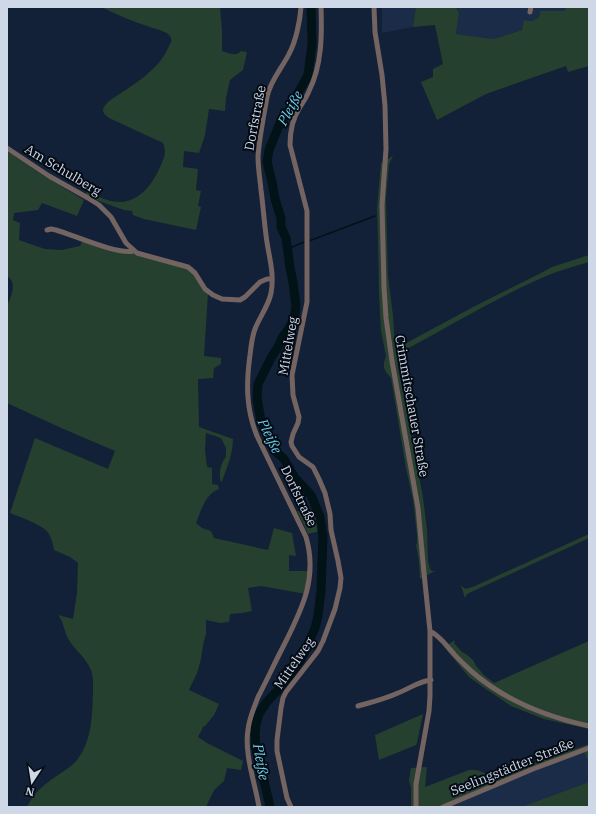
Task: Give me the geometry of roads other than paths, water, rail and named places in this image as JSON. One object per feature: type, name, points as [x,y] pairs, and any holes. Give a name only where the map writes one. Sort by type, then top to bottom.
[{"type":"street","name":"Dorfstraße","points":[[259,807],[248,752],[247,731],[249,721],[258,697],[297,619],[307,594],[311,560],[306,537],[253,426],[247,393],[247,376],[255,329],[271,293],[272,279],[258,162],[259,144],[268,95],[273,81],[290,52],[298,27],[301,7]]},
{"type":"street","name":"Mittelweg","points":[[291,807],[287,798],[277,751],[278,727],[283,698],[318,651],[323,641],[335,609],[341,578],[325,493],[313,467],[299,457],[291,442],[299,417],[293,395],[292,375],[307,302],[307,211],[290,145],[290,134],[293,119],[309,92],[314,77],[321,45],[321,7]]},
{"type":"street","name":"Crimmitschauer Straße","points":[[374,7],[374,26],[384,93],[386,123],[386,149],[382,190],[386,318],[393,368],[418,508],[430,631],[431,680],[429,711],[416,784],[416,807]]},
{"type":"street","name":"Am Schulberg","points":[[7,148],[49,176],[99,205],[111,217],[126,243],[134,251]]},
{"type":"street","points":[[47,230],[56,230],[105,247],[127,252],[134,251],[188,267],[196,273],[207,291],[213,296],[222,298],[242,300],[260,282],[267,279],[272,279]]},
{"type":"street","name":"Seelingstädter Straße","points":[[430,631],[439,636],[455,655],[477,676],[502,693],[548,714],[564,720],[589,726]]},
{"type":"street","points":[[358,706],[384,699],[431,680]]},
{"type":"street","name":"Seelingstädter Straße","points":[[443,807],[589,748]]},
{"type":"waterway","name":"Pleiße","points":[[270,807],[256,749],[256,724],[259,714],[266,703],[291,674],[305,651],[315,628],[321,590],[323,536],[320,517],[311,495],[295,478],[284,459],[274,450],[261,421],[257,398],[258,384],[282,338],[294,319],[296,307],[286,238],[281,227],[281,218],[275,199],[267,162],[269,150],[280,123],[290,110],[308,75],[312,44],[311,7]]},
{"type":"waterway","points":[[309,241],[375,216]]},
{"type":"waterway","points":[[288,249],[304,242]]}]
